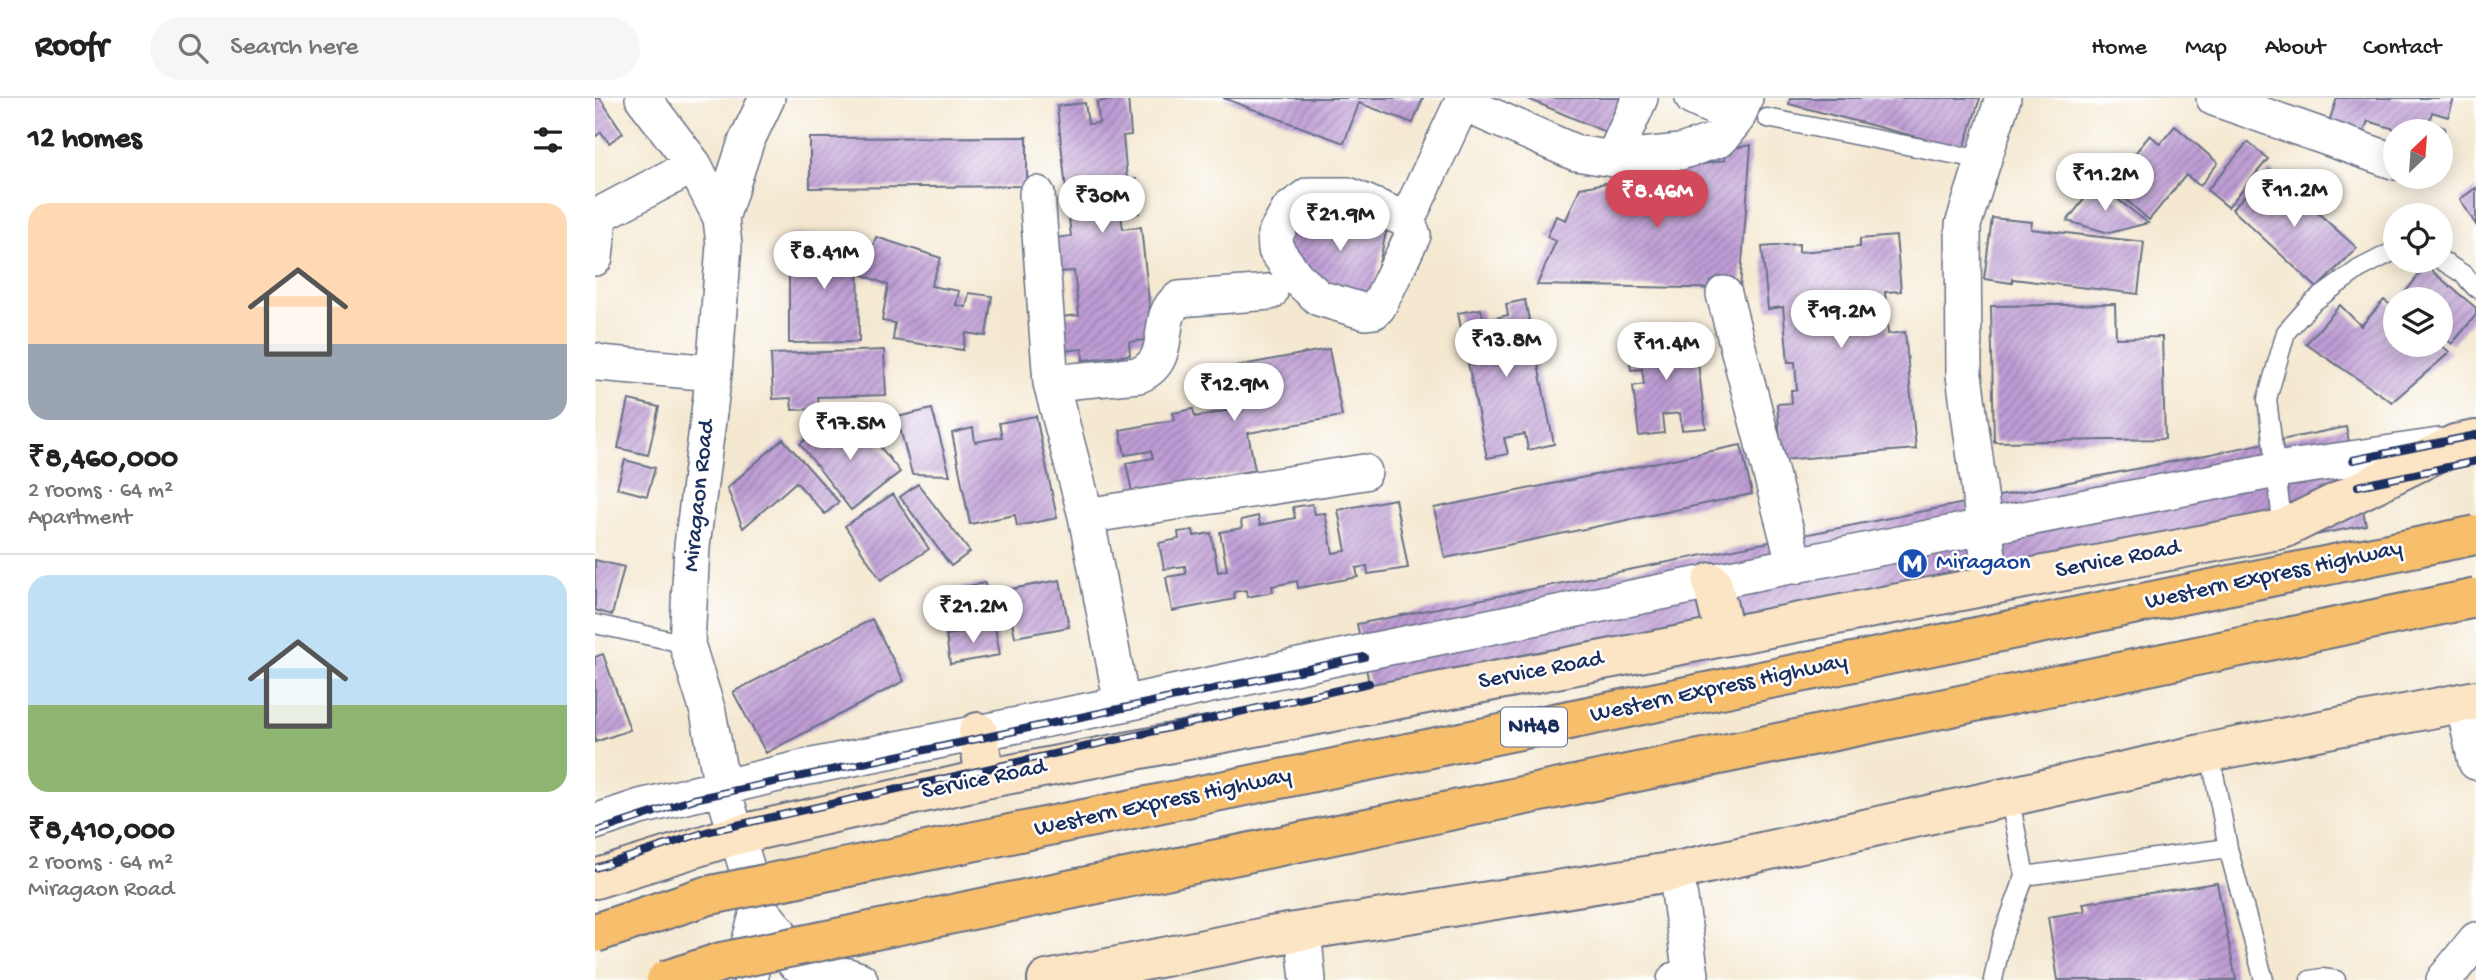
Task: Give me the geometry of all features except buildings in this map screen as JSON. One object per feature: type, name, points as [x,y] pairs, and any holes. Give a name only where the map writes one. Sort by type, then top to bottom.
[{"type":"highway","name":"Western Express Highway","points":[[595,933],[706,896],[2476,535]]},
{"type":"highway","points":[[666,980],[721,962],[2476,598]]},
{"type":"main road","name":"Service Road","points":[[595,879],[736,835],[985,779],[2283,529],[2466,442]]},
{"type":"main road","points":[[1712,582],[1725,636]]},
{"type":"main road","points":[[1047,980],[1303,931],[1676,871],[2210,752],[2469,701]]},
{"type":"main road","points":[[978,732],[985,779]]},
{"type":"street","name":"Miragaon Road","points":[[643,98],[694,165],[721,218],[724,245],[714,373],[691,546],[687,643],[708,712],[722,786],[759,908]]},
{"type":"street","points":[[721,218],[746,142],[767,98]]},
{"type":"street","points":[[1613,159],[1640,98]]},
{"type":"street","points":[[1693,98],[1750,111]]},
{"type":"street","points":[[1991,585],[1964,375],[1963,225],[2003,98]]},
{"type":"street","points":[[2214,98],[2383,157]]},
{"type":"street","points":[[1407,220],[1463,100],[1576,153],[1613,159],[1680,152],[1720,139],[1750,111]]},
{"type":"street","points":[[595,258],[599,220],[605,212],[694,165]]},
{"type":"street","points":[[1037,194],[1051,383],[1086,516],[1122,704]]},
{"type":"street","points":[[1051,383],[1139,375],[1149,371],[1157,361],[1168,313],[1179,299],[1270,292]]},
{"type":"street","points":[[1724,294],[1795,566]]},
{"type":"street","points":[[595,361],[714,373]]},
{"type":"street","points":[[595,822],[640,807],[722,786],[1364,652],[2276,470],[2466,442]]},
{"type":"street","points":[[1086,516],[1364,472]]},
{"type":"street","points":[[2469,701],[2476,762]]},
{"type":"street","points":[[1675,980],[1691,975],[1676,871]]},
{"type":"street","points":[[751,980],[749,944],[759,908]]},
{"type":"street","points":[[759,908],[779,932],[794,962],[810,972],[860,980]]},
{"type":"street","points":[[1303,931],[1308,980]]},
{"type":"street","points":[[2444,980],[2476,940]]},
{"type":"lane","points":[[1750,111],[1983,159]]},
{"type":"lane","points":[[2283,529],[2267,399],[2285,332],[2312,303],[2359,269],[2383,257]]},
{"type":"lane","points":[[2453,268],[2476,288]]},
{"type":"lane","points":[[595,624],[687,643]]},
{"type":"lane","points":[[2210,752],[2228,848],[2265,980]]},
{"type":"lane","points":[[1993,980],[1994,965],[2002,938],[2025,876],[2009,796]]},
{"type":"lane","points":[[2025,876],[2228,848]]},
{"type":"lane","points":[[2310,980],[2336,980]]},
{"type":"railway","points":[[2353,460],[2476,435]]},
{"type":"railway","points":[[2358,486],[2476,461]]},
{"type":"railway","points":[[595,832],[694,799],[1364,657]]},
{"type":"railway","points":[[595,868],[706,832],[1369,683]]},
{"type":"place","name":"Miragaon","points":[[1913,563]]}]
